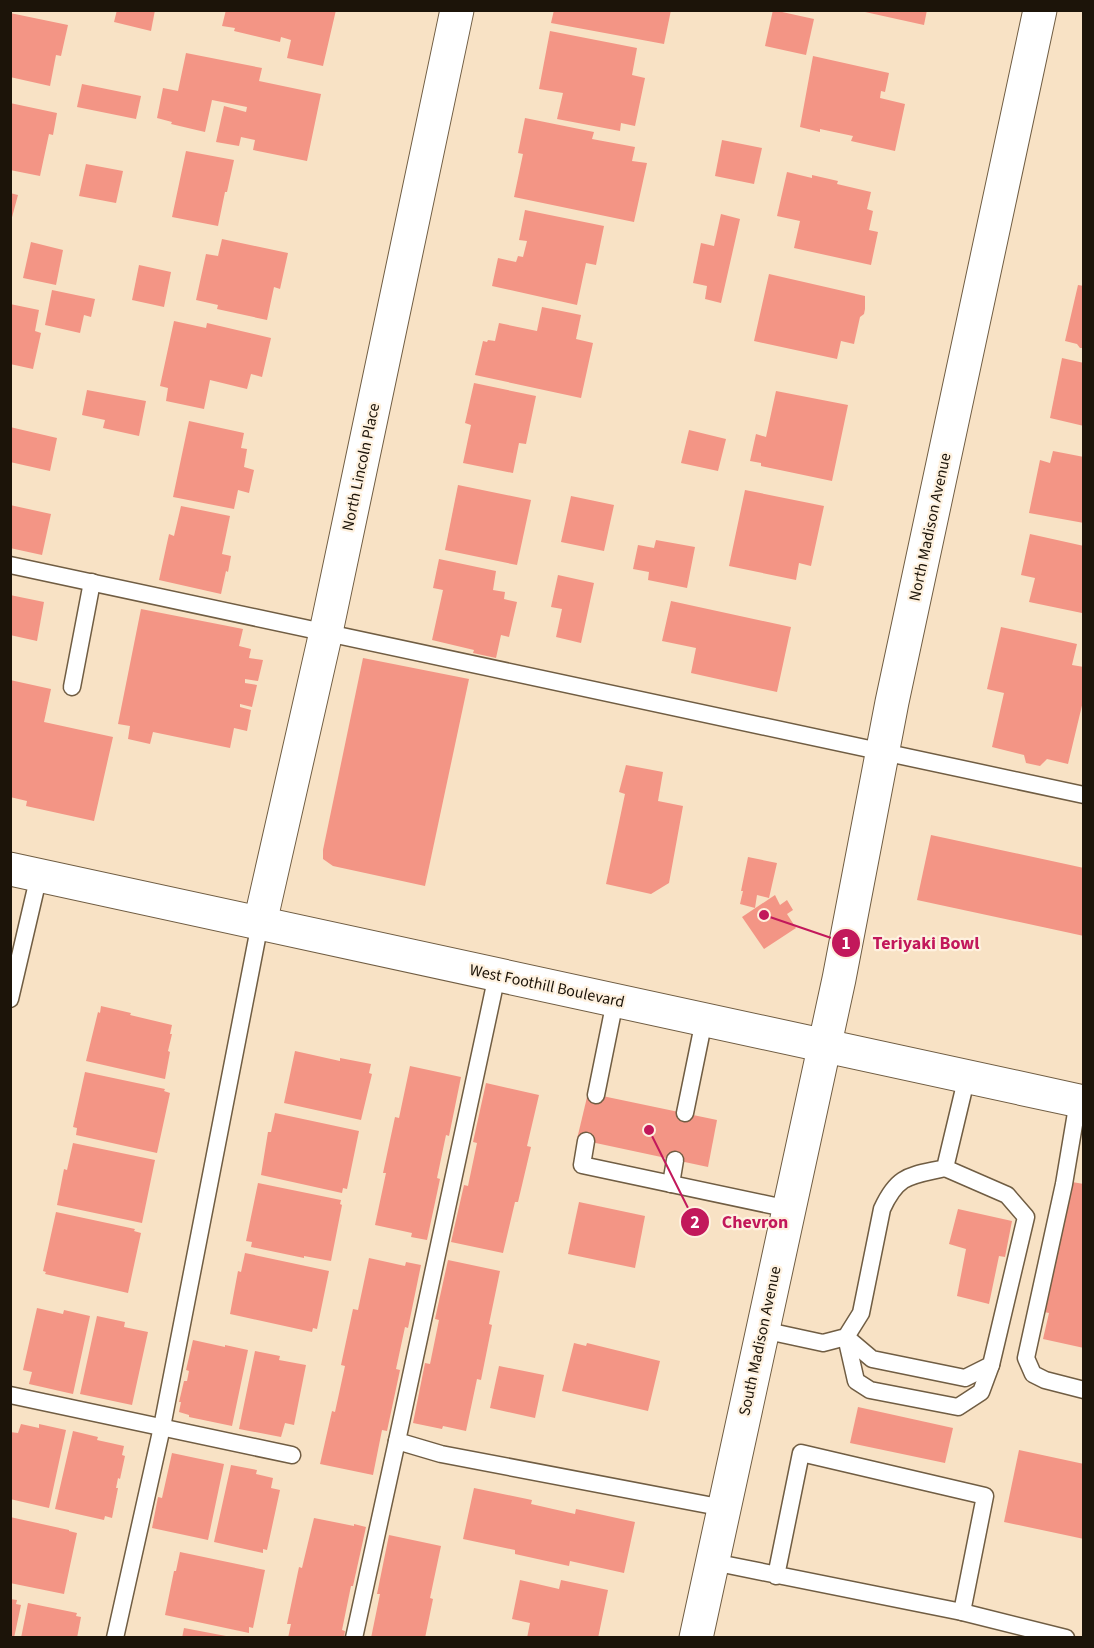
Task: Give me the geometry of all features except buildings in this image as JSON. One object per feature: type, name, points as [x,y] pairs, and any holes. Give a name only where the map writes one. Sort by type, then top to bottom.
[{"type":"street","name":"North Lincoln Place","points":[[260,923],[326,632],[457,10]]},
{"type":"street","name":"North Madison Avenue","points":[[824,1045],[839,979],[882,753],[1040,10]]},
{"type":"street","name":"West Foothill Boulevard","points":[[25,872],[1081,1101]]},
{"type":"street","name":"South Madison Avenue","points":[[696,1638],[824,1045]]},
{"type":"lane","points":[[10,565],[1083,795]]},
{"type":"lane","points":[[72,687],[92,582]]},
{"type":"lane","points":[[10,999],[25,872]]},
{"type":"lane","points":[[115,1638],[162,1427],[260,923]]},
{"type":"lane","points":[[354,1638],[497,975]]},
{"type":"lane","points":[[596,1095],[615,1000]]},
{"type":"lane","points":[[685,1113],[704,1020]]},
{"type":"lane","points":[[945,1168],[967,1077]]},
{"type":"lane","points":[[1081,1101],[1026,1358],[1033,1374],[1045,1380],[1083,1390]]},
{"type":"lane","points":[[586,1141],[582,1165],[789,1209]]},
{"type":"lane","points":[[671,1184],[675,1160]]},
{"type":"lane","points":[[763,1330],[823,1343],[846,1337],[861,1313],[882,1209],[889,1193],[907,1176],[945,1168],[1007,1195],[1026,1217],[991,1365],[981,1392],[958,1407],[870,1390],[856,1381],[846,1337]]},
{"type":"lane","points":[[846,1337],[872,1359],[965,1378],[991,1365]]},
{"type":"lane","points":[[10,1395],[292,1455]]},
{"type":"lane","points":[[397,1440],[441,1454],[724,1508]]},
{"type":"lane","points":[[776,1576],[801,1453],[985,1496],[962,1612]]},
{"type":"lane","points":[[713,1562],[962,1612],[1066,1638]]},
{"type":"place","name":"Teriyaki Bowl","points":[[764,915]]},
{"type":"place","name":"Chevron","points":[[649,1130]]}]
